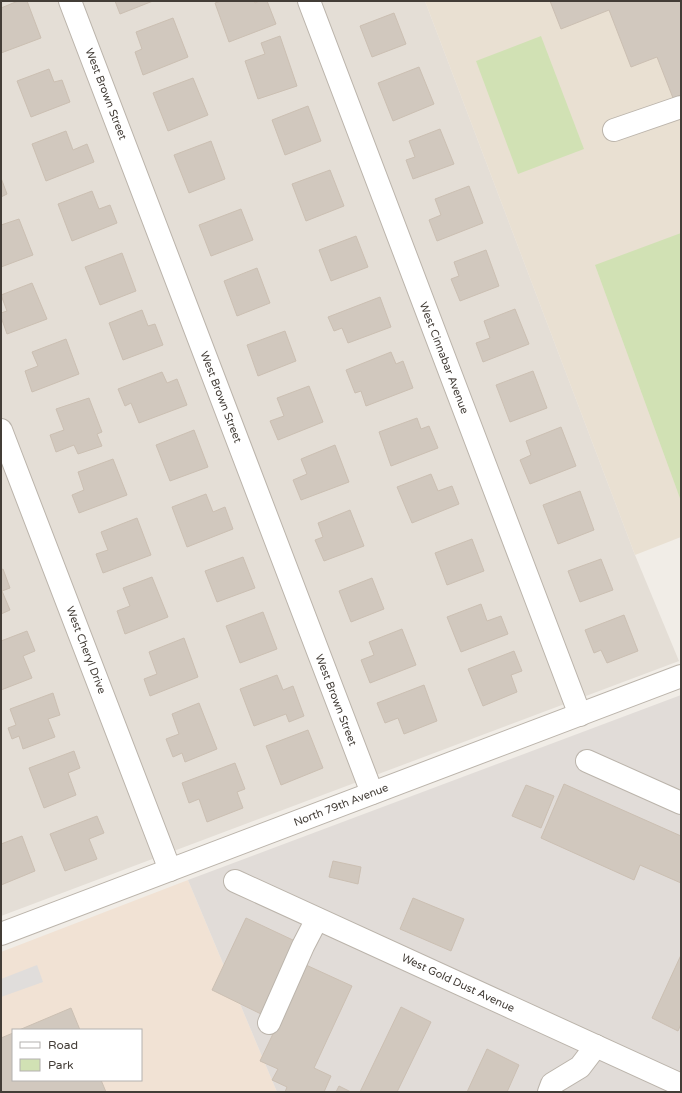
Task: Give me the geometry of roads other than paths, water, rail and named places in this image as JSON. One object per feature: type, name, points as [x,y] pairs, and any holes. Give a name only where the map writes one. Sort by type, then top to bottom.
[{"type":"street","name":"West Brown Street","points":[[70,1],[372,793]]},
{"type":"street","name":"West Cinnabar Avenue","points":[[309,1],[580,715]]},
{"type":"street","points":[[614,130],[681,107]]},
{"type":"street","name":"West Cheryl Drive","points":[[1,430],[170,870]]},
{"type":"street","name":"North 79th Avenue","points":[[1,934],[681,676]]},
{"type":"street","points":[[587,761],[681,803]]},
{"type":"street","name":"West Gold Dust Avenue","points":[[235,881],[681,1085]]},
{"type":"street","points":[[269,1023],[317,918]]},
{"type":"street","points":[[549,1092],[552,1084],[580,1067],[596,1046]]}]
